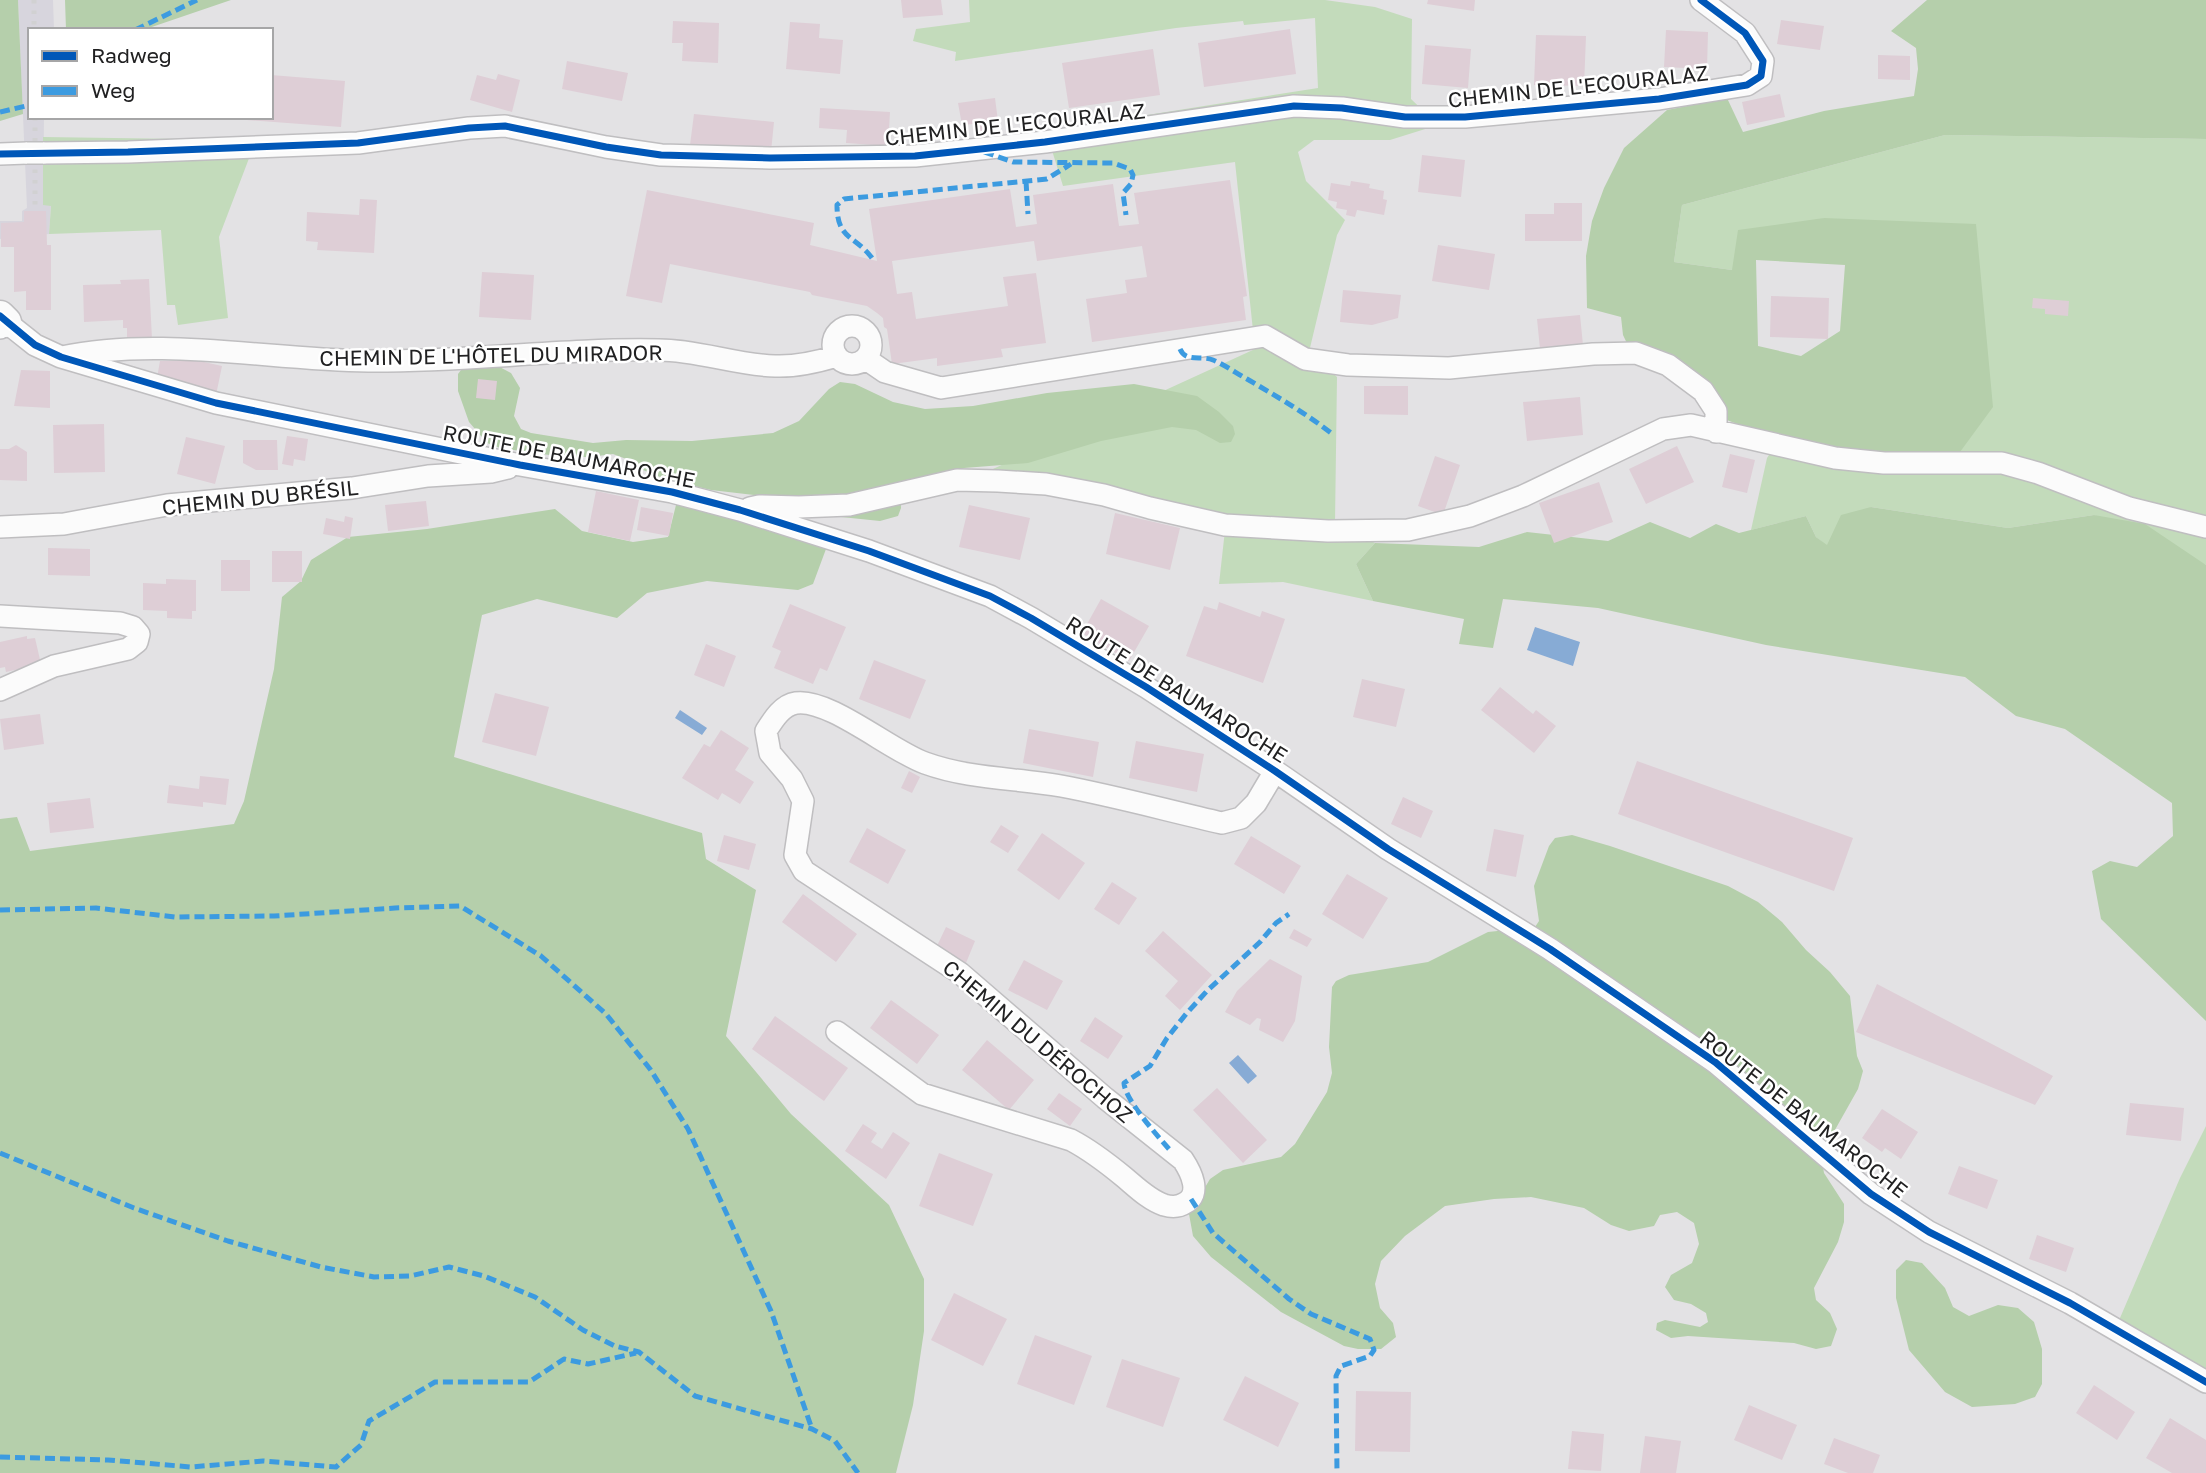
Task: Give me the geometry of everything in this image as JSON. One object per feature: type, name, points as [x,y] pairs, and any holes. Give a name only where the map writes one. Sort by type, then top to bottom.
[{"type":"street","name":"CHEMIN DE L'ECOURALAZ","points":[[0,154],[358,143],[505,126],[606,147],[661,155],[770,158],[915,156],[1045,142],[1294,106],[1342,108],[1405,117],[1465,117],[1659,99],[1747,85],[1761,76],[1763,61],[1745,33],[1701,0]]},
{"type":"street","name":"ROUTE DE BAUMAROCHE","points":[[2,322],[35,345],[61,357],[216,403],[520,465],[672,492],[740,510],[869,551],[990,596],[1146,687],[1388,849],[1550,948],[1715,1062],[1871,1194],[1929,1232],[2070,1303],[2206,1382]]},
{"type":"street","points":[[855,327],[865,332],[871,342],[866,359],[850,364],[837,356],[834,350],[835,338],[844,328],[855,327]]},
{"type":"street","points":[[866,359],[885,372],[941,388],[1265,336],[1305,359],[1348,365],[1449,368],[1593,354],[1636,353],[1668,365],[1703,391],[1716,411],[1716,432]]},
{"type":"street","name":"CHEMIN DE L'HÔTEL DU MIRADOR","points":[[61,357],[91,351],[174,349],[298,359],[370,361],[662,350],[775,366],[812,364],[837,356]]},
{"type":"street","points":[[740,510],[759,506],[849,505],[957,480],[998,481],[1046,484],[1104,495],[1225,525],[1328,531],[1408,530],[1470,516],[1523,496],[1663,429],[1691,425],[1835,458],[1884,463],[2002,463],[2038,473],[2129,508],[2206,527]]},
{"type":"street","name":"CHEMIN DU BRÉSIL","points":[[0,527],[64,524],[167,505],[352,488],[428,476],[491,472],[520,465]]},
{"type":"street","points":[[0,616],[120,623],[134,628],[139,634],[136,642],[128,649],[54,666],[0,690]]},
{"type":"street","name":"CHEMIN DU DÉROCHOZ","points":[[837,1032],[922,1094],[1071,1140],[1093,1152],[1147,1196],[1164,1205],[1182,1205],[1191,1199],[1194,1190],[1189,1170],[1183,1160],[1105,1098],[960,973],[804,872],[795,855],[803,801],[792,779],[770,753],[766,731],[778,713],[796,703],[818,706],[836,713],[905,755],[948,771],[1061,786],[1222,823],[1241,818],[1256,803],[1275,771]]},
{"type":"shaded area","points":[[18,0],[53,0],[54,28],[28,28],[28,119],[44,119],[43,205],[51,205],[49,234],[0,239],[0,221],[22,221],[22,211],[27,208]]},
{"type":"green space","points":[[0,0],[18,0],[23,114],[0,121]]},
{"type":"green space","points":[[65,0],[231,0],[149,28],[66,28]]},
{"type":"green space","points":[[969,0],[1325,0],[1375,7],[1412,19],[1411,99],[1438,125],[1390,140],[1314,140],[1298,152],[1306,181],[1345,220],[1337,235],[1309,352],[1337,377],[1335,523],[1375,543],[1356,564],[1373,601],[1283,582],[1219,584],[1225,530],[1045,490],[958,485],[1255,349],[1235,162],[1063,186],[1046,131],[1318,88],[1315,18],[1244,25],[1243,21],[1176,28],[955,61],[956,52],[913,41],[916,29],[970,22]]},
{"type":"green space","points":[[1927,0],[2206,0],[2206,139],[1945,135],[1682,205],[1674,262],[1732,270],[1738,230],[1824,218],[1976,224],[1993,407],[1960,452],[1845,452],[1779,440],[1706,412],[1698,396],[1664,369],[1634,358],[1623,335],[1621,317],[1587,308],[1586,256],[1592,221],[1604,188],[1624,148],[1667,110],[1727,98],[1743,132],[1824,111],[1914,96],[1918,69],[1916,48],[1891,31]],"holes":[[[1756,260],[1845,265],[1840,331],[1801,356],[1758,346]]]},
{"type":"green space","points":[[1945,135],[2206,139],[2206,565],[2094,515],[2008,528],[1871,507],[1827,546],[1816,537],[1806,516],[1751,530],[1767,458],[1779,440],[1960,452],[1824,218],[1732,270],[1674,262],[1682,205]]},
{"type":"green space","points":[[43,137],[256,140],[219,237],[228,318],[178,325],[175,305],[167,305],[161,230],[49,234],[51,206],[43,205]]},
{"type":"green space","points":[[492,363],[511,373],[520,388],[514,416],[521,429],[593,443],[626,440],[692,441],[773,433],[799,421],[829,389],[840,382],[855,384],[893,402],[925,409],[973,406],[1047,393],[1134,384],[1197,396],[1233,426],[1235,434],[1231,442],[1220,443],[1196,430],[1172,427],[1101,441],[1028,463],[964,468],[906,480],[900,484],[901,508],[898,516],[880,521],[812,514],[754,495],[711,490],[665,479],[613,454],[564,457],[500,448],[487,443],[469,422],[458,391],[458,374],[464,366]]},
{"type":"green space","points":[[677,501],[826,549],[813,584],[798,590],[707,581],[647,593],[617,618],[537,599],[482,615],[454,757],[702,833],[706,859],[756,890],[726,1036],[791,1114],[889,1205],[924,1279],[924,1331],[913,1405],[896,1473],[0,1473],[0,819],[17,817],[30,851],[234,824],[244,801],[274,669],[282,597],[301,581],[311,560],[348,537],[427,529],[555,509],[582,531],[633,542],[668,537]]},
{"type":"green space","points":[[1871,507],[2008,528],[2094,515],[2145,524],[2206,565],[2206,1021],[2101,919],[2092,871],[2110,861],[2137,867],[2173,836],[2172,803],[2065,729],[2016,716],[1965,677],[1766,645],[1598,608],[1503,599],[1493,648],[1459,644],[1464,619],[1373,601],[1356,564],[1375,543],[1479,547],[1527,532],[1608,541],[1650,522],[1690,538],[1716,524],[1739,533],[1806,516],[1816,537],[1827,545],[1841,515]]},
{"type":"green space","points":[[1572,835],[1728,886],[1758,902],[1782,922],[1850,996],[1857,1056],[1863,1071],[1858,1089],[1827,1144],[1822,1161],[1824,1173],[1844,1204],[1844,1222],[1838,1242],[1814,1288],[1816,1300],[1830,1313],[1837,1329],[1831,1346],[1816,1349],[1794,1343],[1688,1336],[1671,1338],[1656,1330],[1657,1323],[1665,1320],[1700,1327],[1708,1322],[1706,1313],[1691,1304],[1674,1300],[1665,1287],[1671,1275],[1692,1263],[1699,1244],[1694,1223],[1677,1212],[1660,1215],[1654,1226],[1629,1231],[1611,1225],[1584,1208],[1531,1197],[1445,1206],[1405,1236],[1381,1261],[1375,1284],[1380,1308],[1393,1323],[1396,1337],[1381,1349],[1344,1346],[1281,1312],[1211,1257],[1193,1236],[1189,1214],[1210,1179],[1223,1170],[1281,1157],[1295,1144],[1327,1092],[1332,1073],[1329,1047],[1332,987],[1336,981],[1349,975],[1428,962],[1488,932],[1535,927],[1539,921],[1534,886],[1549,846],[1555,838]]},
{"type":"green space","points":[[2206,1126],[2206,1391],[2106,1332],[2120,1318],[2180,1178]]},
{"type":"green space","points":[[1906,1260],[1922,1263],[1945,1288],[1953,1307],[1969,1316],[1998,1305],[2018,1308],[2034,1322],[2042,1349],[2042,1384],[2035,1397],[2015,1404],[1972,1407],[1945,1392],[1909,1350],[1896,1298],[1896,1270]]},
{"type":"water","points":[[1535,627],[1580,642],[1573,666],[1527,650]]},
{"type":"water","points":[[680,710],[707,728],[702,735],[675,718]]},
{"type":"water","points":[[1238,1055],[1257,1076],[1248,1084],[1229,1063]]},
{"type":"building","points":[[901,0],[941,0],[943,15],[903,18]]},
{"type":"building","points":[[1428,0],[1475,0],[1474,11],[1427,4]]},
{"type":"building","points":[[1781,20],[1824,26],[1820,50],[1777,44]]},
{"type":"building","points":[[673,21],[719,23],[718,63],[682,61],[683,43],[672,43]]},
{"type":"building","points":[[790,22],[820,24],[819,38],[843,40],[840,74],[786,69]]},
{"type":"building","points":[[1290,29],[1296,74],[1204,87],[1198,43]]},
{"type":"building","points":[[1666,30],[1708,32],[1707,69],[1664,67]]},
{"type":"building","points":[[1536,35],[1586,36],[1584,86],[1534,85]]},
{"type":"building","points":[[1425,45],[1471,49],[1468,88],[1422,84]]},
{"type":"building","points":[[1153,49],[1160,95],[1069,108],[1062,63]]},
{"type":"building","points":[[1878,55],[1910,56],[1910,80],[1878,79]]},
{"type":"building","points":[[567,61],[628,73],[622,101],[562,89]]},
{"type":"building","points":[[498,74],[520,80],[512,112],[470,100],[477,75],[496,80]]},
{"type":"building","points":[[273,75],[345,81],[341,127],[234,119],[273,119]]},
{"type":"building","points":[[1780,94],[1785,117],[1747,125],[1742,102]]},
{"type":"building","points":[[995,98],[999,129],[974,132],[973,124],[962,125],[958,103]]},
{"type":"building","points":[[820,108],[890,112],[888,146],[846,143],[847,130],[819,128]]},
{"type":"building","points":[[694,114],[774,122],[771,152],[690,145]]},
{"type":"building","points":[[1422,155],[1465,160],[1461,197],[1418,192]]},
{"type":"building","points":[[1230,180],[1247,296],[1243,297],[1246,320],[1092,342],[1086,299],[1127,293],[1125,280],[1147,277],[1142,246],[1037,261],[1034,241],[892,261],[897,294],[912,292],[916,319],[1008,306],[1003,277],[1036,273],[1046,343],[1001,349],[1003,357],[937,366],[937,358],[892,364],[883,318],[867,306],[812,295],[810,292],[670,264],[662,303],[626,296],[647,190],[814,223],[810,245],[877,261],[869,209],[1010,189],[1016,227],[1037,224],[1033,195],[1113,184],[1119,226],[1139,224],[1134,193]]},
{"type":"building","points":[[1351,181],[1370,184],[1369,188],[1384,191],[1383,199],[1387,200],[1384,215],[1357,210],[1355,217],[1346,215],[1347,210],[1336,208],[1337,202],[1328,200],[1331,183],[1350,186]]},
{"type":"building","points":[[360,199],[377,200],[374,253],[317,250],[318,242],[306,241],[307,212],[359,215]]},
{"type":"building","points":[[1554,203],[1582,203],[1582,241],[1525,241],[1525,214],[1554,214]]},
{"type":"building","points":[[24,211],[46,211],[47,245],[51,245],[51,310],[26,310],[26,291],[14,292],[14,247],[1,247],[1,223],[24,222]]},
{"type":"building","points":[[1438,245],[1495,254],[1489,290],[1432,281]]},
{"type":"building","points":[[482,272],[534,275],[531,320],[479,317]]},
{"type":"building","points":[[149,279],[152,339],[127,340],[127,328],[123,328],[123,320],[84,322],[83,285],[121,284],[120,280]]},
{"type":"building","points":[[1343,290],[1401,295],[1398,318],[1372,325],[1340,322]]},
{"type":"building","points":[[1771,296],[1829,298],[1828,339],[1770,337]]},
{"type":"building","points":[[2033,298],[2069,301],[2068,316],[2045,314],[2045,309],[2032,308]]},
{"type":"building","points":[[1580,315],[1583,345],[1540,349],[1537,319]]},
{"type":"building","points":[[186,358],[222,366],[216,395],[157,378],[160,361],[186,361]]},
{"type":"building","points":[[21,370],[50,371],[50,408],[14,406]]},
{"type":"building","points":[[478,379],[497,381],[495,400],[476,398]]},
{"type":"building","points":[[1364,386],[1408,386],[1408,415],[1364,414]]},
{"type":"building","points":[[1580,397],[1583,435],[1527,441],[1523,402]]},
{"type":"building","points":[[104,424],[105,472],[54,473],[53,425]]},
{"type":"building","points":[[287,436],[308,439],[305,461],[294,459],[293,466],[282,464]]},
{"type":"building","points":[[186,437],[225,446],[215,484],[177,474]]},
{"type":"building","points":[[243,440],[277,440],[278,470],[256,470],[243,463]]},
{"type":"building","points":[[16,445],[27,452],[27,481],[0,480],[0,449],[9,449]]},
{"type":"building","points":[[1677,446],[1694,482],[1646,504],[1629,469]]},
{"type":"building","points":[[1730,454],[1755,460],[1747,493],[1722,487]]},
{"type":"building","points":[[1435,456],[1460,465],[1443,515],[1418,506]]},
{"type":"building","points":[[1599,482],[1613,522],[1554,543],[1539,503]]},
{"type":"building","points":[[596,491],[639,500],[630,541],[588,532]]},
{"type":"building","points":[[426,501],[429,526],[388,531],[385,505]]},
{"type":"building","points":[[969,505],[1030,518],[1020,560],[959,547]]},
{"type":"building","points":[[641,507],[673,513],[669,536],[637,530]]},
{"type":"building","points":[[1115,513],[1180,528],[1170,570],[1106,554]]},
{"type":"building","points":[[345,516],[353,518],[350,539],[323,534],[326,518],[344,522]]},
{"type":"building","points":[[48,548],[90,549],[90,576],[48,575]]},
{"type":"building","points":[[272,551],[302,551],[302,582],[272,582]]},
{"type":"building","points":[[221,560],[250,560],[250,591],[221,591]]},
{"type":"building","points":[[166,579],[196,580],[196,611],[192,611],[192,619],[167,618],[167,611],[143,610],[143,583],[166,584]]},
{"type":"building","points":[[1101,599],[1149,626],[1129,661],[1082,633]]},
{"type":"building","points":[[1219,602],[1260,617],[1262,611],[1285,619],[1263,683],[1186,656],[1204,606],[1217,610]]},
{"type":"building","points":[[790,604],[846,627],[827,671],[820,668],[813,684],[774,668],[781,651],[772,647]]},
{"type":"building","points":[[27,636],[27,639],[35,638],[41,664],[6,672],[5,667],[0,668],[0,642]]},
{"type":"building","points":[[706,644],[736,656],[724,687],[694,675]]},
{"type":"building","points":[[874,660],[926,680],[910,719],[859,699]]},
{"type":"building","points":[[1362,679],[1405,689],[1396,727],[1353,717]]},
{"type":"building","points":[[1500,687],[1533,714],[1536,710],[1556,726],[1534,753],[1481,710]]},
{"type":"building","points":[[495,693],[549,707],[536,756],[482,742]]},
{"type":"building","points":[[40,714],[44,744],[4,750],[0,719]]},
{"type":"building","points":[[1029,729],[1099,742],[1093,777],[1023,763]]},
{"type":"building","points":[[721,730],[749,748],[735,770],[754,782],[740,804],[722,793],[718,800],[682,778],[704,744],[710,747]]},
{"type":"building","points":[[1136,741],[1204,754],[1197,792],[1129,778]]},
{"type":"building","points":[[1637,761],[1853,838],[1834,891],[1618,814]]},
{"type":"building","points":[[909,771],[920,777],[912,793],[901,788]]},
{"type":"building","points":[[200,776],[229,779],[226,805],[203,802],[203,807],[167,803],[169,785],[199,789]]},
{"type":"building","points":[[1403,797],[1433,811],[1421,838],[1391,824]]},
{"type":"building","points":[[90,798],[94,828],[50,833],[47,803]]},
{"type":"building","points":[[1001,825],[1019,836],[1008,853],[990,842]]},
{"type":"building","points":[[867,828],[906,850],[888,884],[849,862]]},
{"type":"building","points":[[1494,829],[1524,835],[1516,877],[1486,871]]},
{"type":"building","points":[[1042,833],[1085,863],[1059,900],[1017,870]]},
{"type":"building","points":[[724,835],[756,844],[749,870],[717,861]]},
{"type":"building","points":[[1251,836],[1301,866],[1284,894],[1234,864]]},
{"type":"building","points":[[1347,874],[1388,898],[1363,939],[1322,914]]},
{"type":"building","points":[[1112,882],[1137,898],[1119,925],[1094,909]]},
{"type":"building","points":[[803,894],[857,934],[836,962],[782,922]]},
{"type":"building","points":[[946,927],[975,941],[966,963],[936,948]]},
{"type":"building","points":[[1294,929],[1312,939],[1307,947],[1289,938]]},
{"type":"building","points":[[1163,931],[1212,975],[1180,1010],[1165,996],[1178,981],[1145,951]]},
{"type":"building","points":[[1270,959],[1302,976],[1295,1021],[1283,1042],[1259,1030],[1261,1019],[1257,1018],[1250,1025],[1225,1012],[1237,991]]},
{"type":"building","points":[[1024,960],[1063,981],[1047,1010],[1008,990]]},
{"type":"building","points":[[1877,984],[2053,1076],[2035,1105],[1856,1032]]},
{"type":"building","points":[[891,1000],[939,1035],[917,1064],[870,1028]]},
{"type":"building","points":[[775,1016],[848,1068],[824,1101],[752,1049]]},
{"type":"building","points":[[1095,1017],[1123,1036],[1108,1059],[1080,1041]]},
{"type":"building","points":[[987,1040],[1034,1080],[1009,1110],[962,1070]]},
{"type":"building","points":[[1217,1088],[1267,1140],[1243,1163],[1193,1110]]},
{"type":"building","points":[[1059,1093],[1082,1109],[1070,1126],[1047,1109]]},
{"type":"building","points":[[2130,1103],[2184,1108],[2181,1141],[2126,1135]]},
{"type":"building","points":[[1882,1109],[1918,1132],[1901,1159],[1885,1148],[1882,1152],[1862,1138]]},
{"type":"building","points":[[863,1124],[877,1133],[871,1142],[882,1149],[893,1132],[910,1143],[886,1179],[845,1151]]},
{"type":"building","points":[[939,1153],[993,1174],[973,1226],[919,1206]]},
{"type":"building","points":[[1959,1166],[1998,1180],[1987,1209],[1948,1194]]},
{"type":"building","points":[[2037,1235],[2074,1248],[2066,1272],[2029,1259]]},
{"type":"building","points":[[954,1293],[1007,1319],[983,1366],[931,1340]]},
{"type":"building","points":[[1035,1335],[1092,1356],[1074,1405],[1017,1384]]},
{"type":"building","points":[[1122,1359],[1180,1378],[1163,1427],[1106,1407]]},
{"type":"building","points":[[1245,1376],[1299,1403],[1278,1447],[1223,1420]]},
{"type":"building","points":[[2094,1385],[2135,1412],[2117,1440],[2076,1413]]},
{"type":"building","points":[[1356,1391],[1411,1392],[1410,1452],[1355,1451]]},
{"type":"building","points":[[1749,1405],[1797,1425],[1782,1460],[1734,1440]]},
{"type":"building","points":[[2170,1418],[2206,1440],[2206,1473],[2172,1473],[2146,1458]]},
{"type":"building","points":[[1572,1431],[1604,1434],[1601,1471],[1568,1469]]},
{"type":"building","points":[[1645,1436],[1681,1441],[1676,1473],[1640,1473]]},
{"type":"building","points":[[1834,1438],[1880,1455],[1873,1473],[1848,1473],[1824,1464]]},
{"type":"railway","points":[[34,0],[34,28]]},
{"type":"railway","points":[[35,119],[35,211]]},
{"type":"marked path","points":[[139,28],[197,0]]},
{"type":"marked path","points":[[0,112],[28,105]]},
{"type":"marked path","points":[[984,152],[1013,162],[1113,163],[1130,169],[1133,175],[1131,184],[1123,193],[1126,215]]},
{"type":"marked path","points":[[872,258],[840,225],[837,205],[844,199],[1047,179],[1071,164]]},
{"type":"marked path","points":[[1026,181],[1028,214]]},
{"type":"marked path","points":[[1180,349],[1186,356],[1213,360],[1226,367],[1290,404],[1331,433]]},
{"type":"marked path","points":[[0,910],[96,908],[175,917],[274,916],[460,906],[541,956],[606,1014],[650,1069],[688,1129],[771,1311],[812,1429]]},
{"type":"marked path","points":[[1169,1149],[1136,1108],[1124,1083],[1150,1066],[1167,1038],[1207,991],[1260,942],[1276,923],[1289,914]]},
{"type":"marked path","points":[[0,1153],[134,1208],[228,1241],[321,1267],[374,1277],[410,1276],[449,1267],[484,1276],[535,1297],[583,1330],[615,1346],[639,1352],[695,1396],[812,1429],[835,1441],[858,1473]]},
{"type":"marked path","points":[[1191,1199],[1213,1233],[1289,1299],[1311,1314],[1370,1339],[1374,1350],[1370,1356],[1341,1366],[1336,1376],[1337,1473]]},
{"type":"marked path","points":[[0,1457],[108,1460],[191,1467],[263,1461],[336,1467],[361,1445],[369,1421],[435,1382],[529,1382],[564,1359],[588,1364],[636,1353]]},
{"type":"cycle path","points":[[0,154],[358,143],[469,128],[505,126],[606,147],[661,155],[770,158],[915,156],[1045,142],[1294,106],[1342,108],[1405,117],[1465,117],[1659,99],[1747,85],[1761,76],[1763,61],[1745,33],[1701,0]]},
{"type":"cycle path","points":[[0,316],[35,345],[61,357],[216,403],[520,465],[672,492],[740,510],[869,551],[990,596],[1146,687],[1388,849],[1550,949],[1715,1062],[1871,1194],[1929,1232],[2070,1303],[2206,1382]]}]
